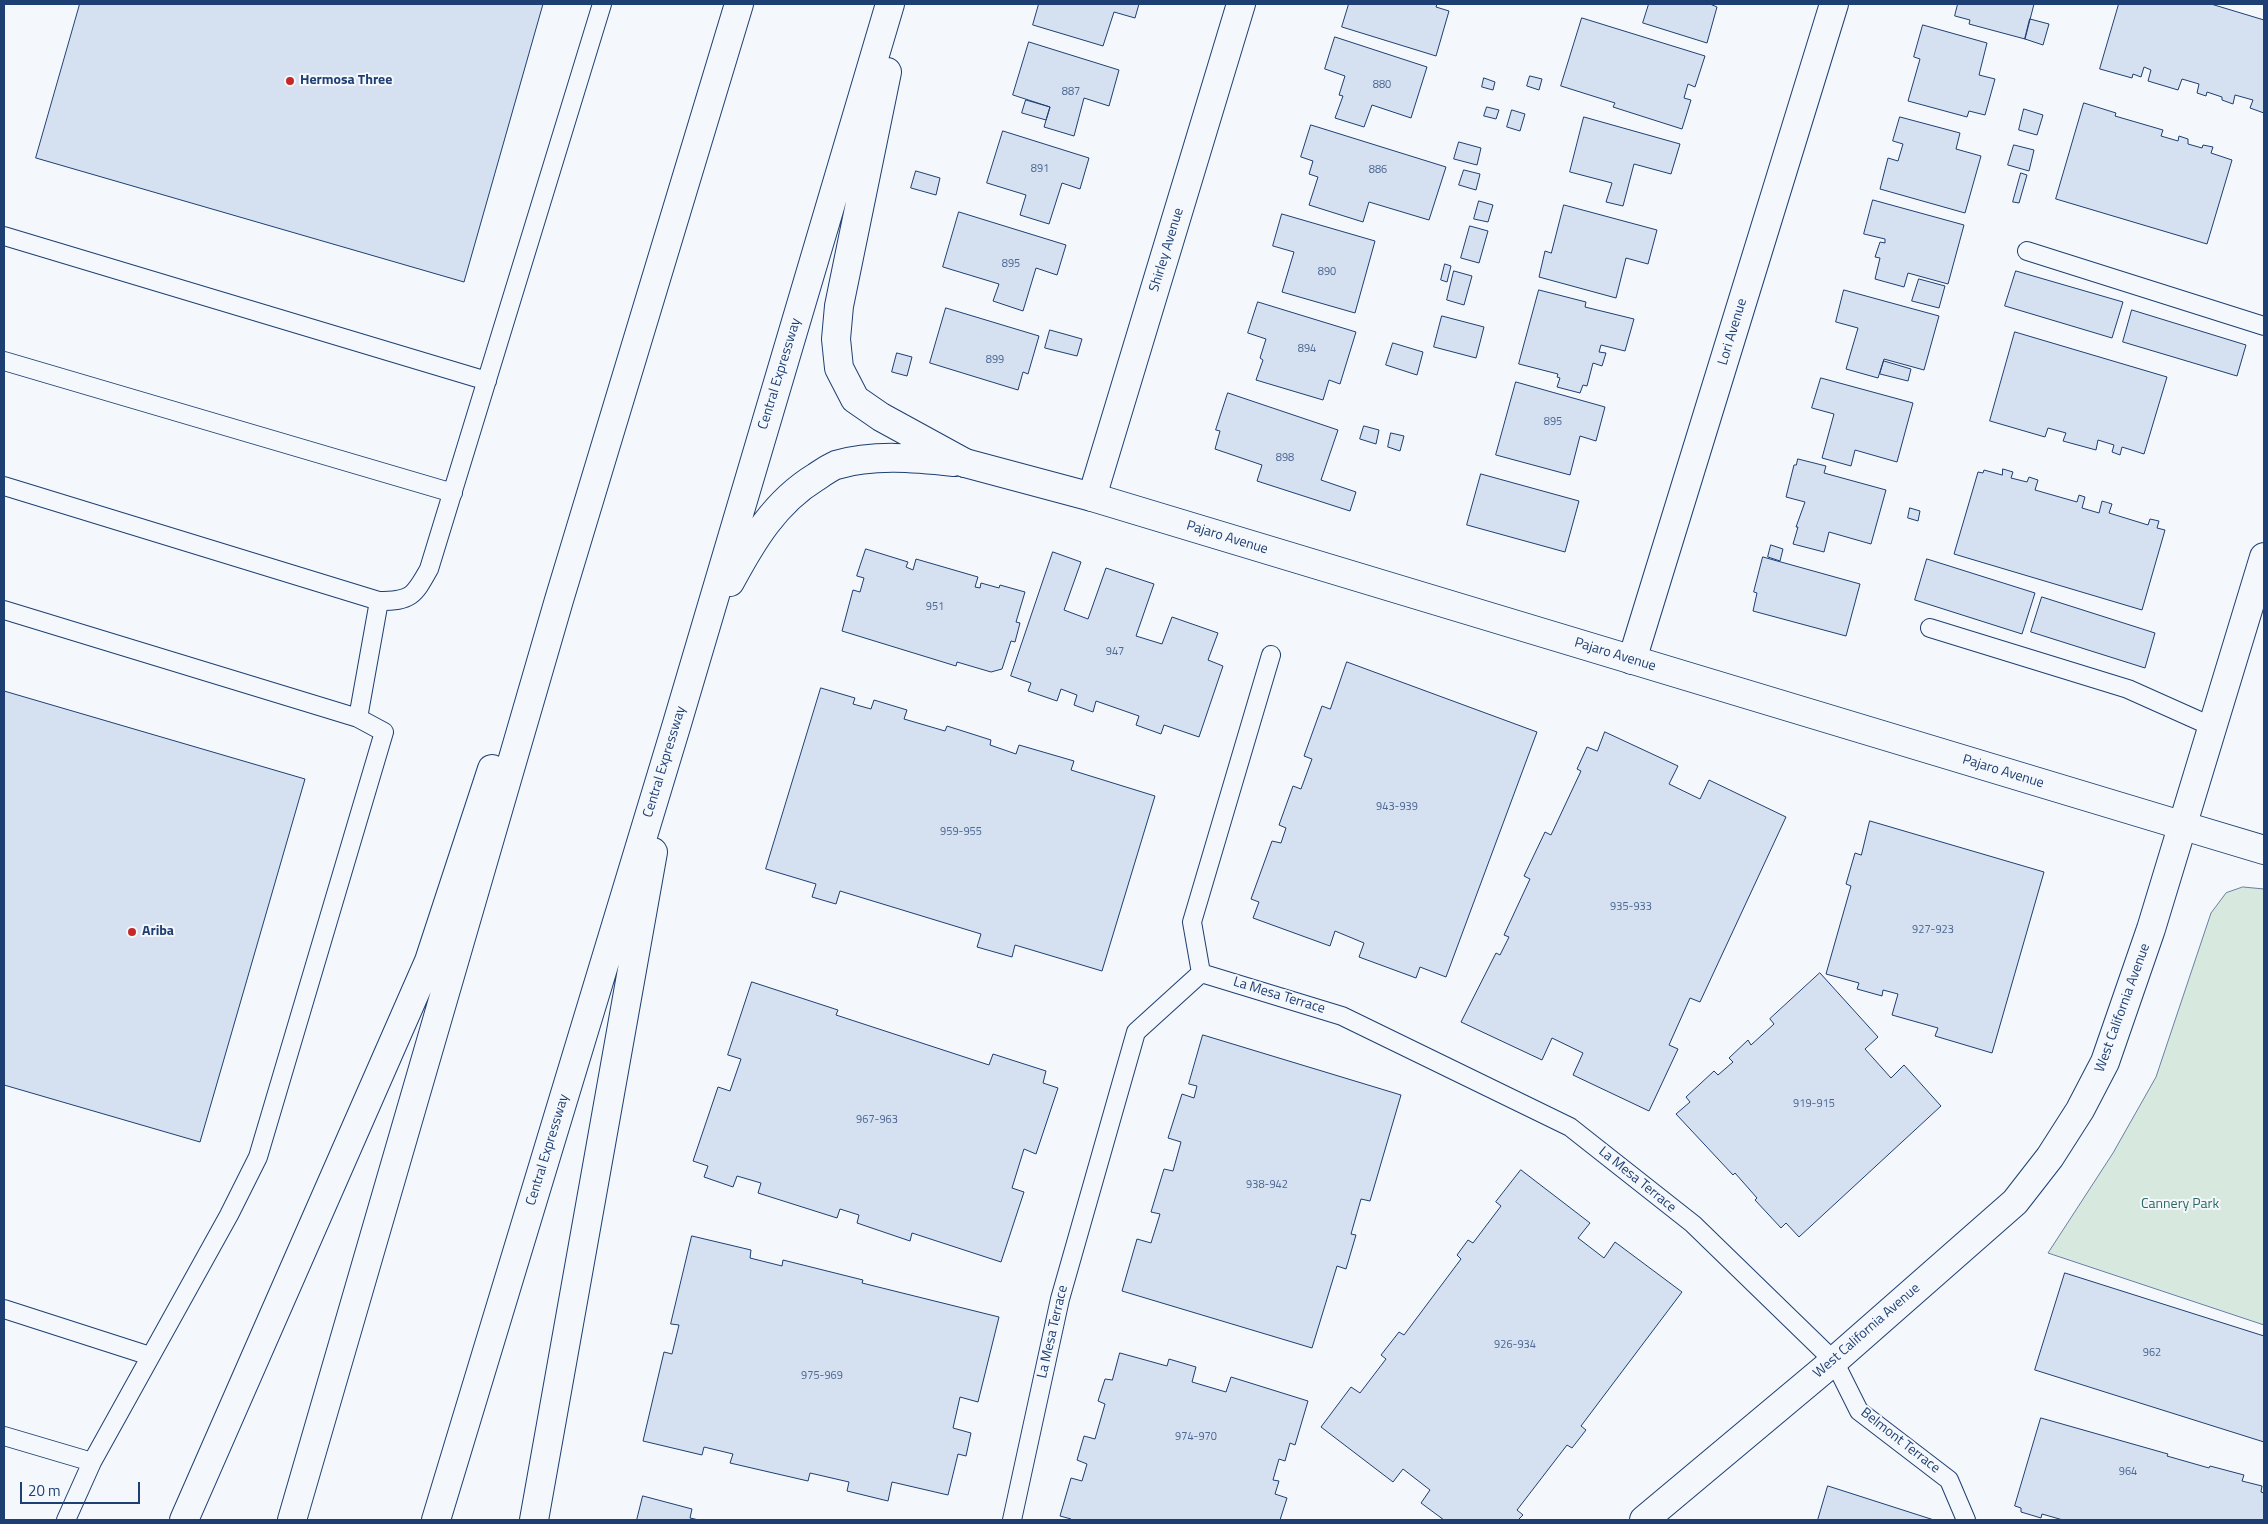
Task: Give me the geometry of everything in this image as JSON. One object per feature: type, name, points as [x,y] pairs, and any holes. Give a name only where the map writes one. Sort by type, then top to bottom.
[{"type":"main road","points":[[723,4],[725,50]]},
{"type":"main road","points":[[292,1520],[559,600],[740,4]]},
{"type":"main road","name":"Central Expressway","points":[[436,1520],[676,727],[890,4]]},
{"type":"main road","points":[[901,4],[839,306],[836,339],[839,368],[855,399],[881,417],[965,463]]},
{"type":"main road","name":"Shirley Avenue","points":[[1092,497],[1241,4]]},
{"type":"main road","name":"Lori Avenue","points":[[1632,660],[1834,4]]},
{"type":"main road","points":[[703,631],[751,542],[778,506],[805,484],[834,466],[866,460],[910,458],[965,463]]},
{"type":"main road","name":"Pajaro Avenue","points":[[965,463],[1092,497],[2264,850]]},
{"type":"main road","name":"West California Avenue","points":[[1644,1520],[1834,1362],[2015,1202],[2050,1157],[2080,1110],[2105,1062],[2152,929],[2264,557]]},
{"type":"main road","points":[[184,1520],[429,961],[486,785],[559,600]]},
{"type":"main road","points":[[534,1520],[676,727]]},
{"type":"lane","points":[[4,486],[379,601],[400,601],[418,591],[430,570],[602,4]]},
{"type":"lane","points":[[4,236],[487,381]]},
{"type":"lane","points":[[2027,251],[2264,326]]},
{"type":"lane","points":[[4,361],[453,493]]},
{"type":"lane","points":[[358,718],[379,601]]},
{"type":"lane","points":[[4,610],[358,718],[384,732],[258,1157],[229,1215],[92,1462],[66,1520]]},
{"type":"lane","points":[[1930,628],[2128,689],[2213,727]]},
{"type":"lane","points":[[1201,973],[1192,922],[1271,655]]},
{"type":"lane","name":"La Mesa Terrace","points":[[1012,1520],[1060,1299],[1136,1032],[1201,973],[1342,1016],[1570,1127],[1692,1224],[1834,1362]]},
{"type":"lane","points":[[4,1309],[150,1356]]},
{"type":"lane","name":"Belmont Terrace","points":[[1834,1362],[1859,1411],[1949,1480],[1966,1520]]},
{"type":"lane","points":[[4,1436],[92,1462]]},
{"type":"green space","name":"Cannery Park","points":[[2243,887],[2264,889],[2264,1325],[2048,1253],[2113,1153],[2156,1077],[2211,913],[2226,893]]},
{"type":"building","name":"Hermosa Three","points":[[80,4],[543,4],[464,282],[36,158]]},
{"type":"building","points":[[1039,4],[1139,4],[1135,18],[1114,12],[1103,46],[1033,25]]},
{"type":"building","points":[[1349,4],[1437,4],[1436,7],[1449,11],[1436,56],[1342,27]]},
{"type":"building","points":[[1649,4],[1710,4],[1717,7],[1707,43],[1643,23]]},
{"type":"building","points":[[1958,4],[2034,4],[2025,39],[1969,24],[1970,20],[1955,16]]},
{"type":"building","points":[[2119,4],[2211,4],[2264,20],[2264,113],[2250,108],[2253,100],[2235,95],[2233,104],[2222,100],[2222,97],[2207,92],[2206,96],[2197,93],[2199,84],[2182,79],[2178,90],[2148,81],[2151,70],[2144,67],[2141,77],[2133,74],[2132,78],[2100,69]]},
{"type":"building","points":[[1582,18],[1705,56],[1695,87],[1688,84],[1684,98],[1691,100],[1682,129],[1613,107],[1615,103],[1561,86]]},
{"type":"building","points":[[2030,19],[2049,24],[2043,45],[2025,39]]},
{"type":"building","points":[[1923,25],[1987,43],[1979,75],[1995,79],[1985,115],[1969,111],[1967,117],[1908,101],[1920,59],[1914,57]]},
{"type":"building","points":[[1335,37],[1427,67],[1411,118],[1372,105],[1364,127],[1335,118],[1343,96],[1339,95],[1345,76],[1325,69]]},
{"type":"building","points":[[1029,42],[1119,70],[1109,106],[1084,98],[1074,136],[1044,127],[1050,107],[1013,95]]},
{"type":"building","points":[[1530,76],[1542,79],[1539,90],[1527,86]]},
{"type":"building","points":[[1484,78],[1495,82],[1493,90],[1482,87]]},
{"type":"building","points":[[1026,100],[1050,107],[1046,120],[1022,113]]},
{"type":"building","points":[[2084,103],[2116,113],[2115,116],[2163,130],[2161,136],[2178,141],[2179,136],[2188,139],[2188,144],[2202,148],[2203,145],[2213,147],[2211,153],[2232,160],[2207,244],[2056,199]]},
{"type":"building","points":[[1487,107],[1499,110],[1496,119],[1484,116]]},
{"type":"building","points":[[2024,109],[2043,115],[2037,135],[2019,130]]},
{"type":"building","points":[[1512,110],[1525,114],[1520,131],[1507,127]]},
{"type":"building","points":[[1584,117],[1680,144],[1671,174],[1634,164],[1623,206],[1606,202],[1612,183],[1570,172]]},
{"type":"building","points":[[1900,117],[1960,133],[1956,149],[1981,156],[1965,213],[1880,189],[1888,158],[1898,161],[1903,144],[1893,141]]},
{"type":"building","points":[[1311,125],[1446,167],[1429,220],[1369,202],[1363,222],[1309,205],[1318,177],[1309,174],[1313,161],[1301,157]]},
{"type":"building","points":[[1003,131],[1089,158],[1080,189],[1062,183],[1049,224],[1020,215],[1026,195],[987,183]]},
{"type":"building","points":[[1459,142],[1481,148],[1477,165],[1454,159]]},
{"type":"building","points":[[2014,145],[2034,150],[2029,171],[2008,165]]},
{"type":"building","points":[[1464,170],[1480,174],[1476,190],[1459,185]]},
{"type":"building","points":[[916,171],[940,178],[936,195],[911,188]]},
{"type":"building","points":[[2021,173],[2027,175],[2019,203],[2013,202]]},
{"type":"building","points":[[1873,200],[1964,225],[1948,284],[1908,273],[1904,287],[1875,279],[1880,258],[1875,257],[1880,242],[1885,243],[1885,239],[1864,234]]},
{"type":"building","points":[[1479,201],[1493,205],[1488,222],[1474,219]]},
{"type":"building","points":[[1564,205],[1657,230],[1648,264],[1626,258],[1616,298],[1539,277],[1545,251],[1551,253]]},
{"type":"building","points":[[959,212],[1066,245],[1057,275],[1036,268],[1023,311],[993,301],[999,284],[943,267]]},
{"type":"building","points":[[1282,214],[1375,241],[1355,313],[1282,292],[1294,252],[1273,246]]},
{"type":"building","points":[[1470,226],[1488,231],[1479,263],[1461,258]]},
{"type":"building","points":[[1445,264],[1451,266],[1447,282],[1441,280]]},
{"type":"building","points":[[1454,271],[1472,276],[1464,305],[1447,300]]},
{"type":"building","points":[[2016,271],[2123,302],[2112,338],[2005,306]]},
{"type":"building","points":[[1919,279],[1945,286],[1939,308],[1912,301]]},
{"type":"building","points":[[1539,290],[1586,302],[1585,307],[1634,319],[1625,351],[1601,345],[1599,352],[1606,353],[1602,366],[1593,363],[1587,386],[1583,385],[1580,393],[1557,387],[1560,378],[1557,377],[1558,374],[1519,364]]},
{"type":"building","points":[[1844,290],[1939,316],[1924,370],[1884,359],[1878,378],[1846,369],[1858,328],[1836,322]]},
{"type":"building","points":[[1258,302],[1356,332],[1340,384],[1329,380],[1323,400],[1256,380],[1263,360],[1260,358],[1266,339],[1248,333]]},
{"type":"building","points":[[946,308],[1039,336],[1028,374],[1023,372],[1018,390],[930,363]]},
{"type":"building","points":[[2132,310],[2246,345],[2237,376],[2123,342]]},
{"type":"building","points":[[1442,316],[1484,327],[1476,358],[1434,347]]},
{"type":"building","points":[[1050,330],[1082,339],[1077,356],[1045,348]]},
{"type":"building","points":[[2015,332],[2167,377],[2144,454],[2122,447],[2120,455],[2112,452],[2114,445],[2098,440],[2096,450],[2063,441],[2066,433],[2048,428],[2045,437],[1990,421]]},
{"type":"building","points":[[1393,343],[1423,352],[1417,375],[1386,365]]},
{"type":"building","points":[[897,353],[912,357],[907,376],[892,372]]},
{"type":"building","points":[[1884,361],[1911,369],[1908,381],[1880,374]]},
{"type":"building","points":[[1821,378],[1913,403],[1897,462],[1855,450],[1851,466],[1822,458],[1834,414],[1812,408]]},
{"type":"building","points":[[1516,382],[1605,407],[1596,441],[1580,436],[1570,475],[1496,455]]},
{"type":"building","points":[[1228,393],[1338,430],[1321,480],[1356,492],[1350,511],[1257,481],[1262,465],[1215,449],[1220,431],[1216,430]]},
{"type":"building","points":[[1364,426],[1379,430],[1376,444],[1360,439]]},
{"type":"building","points":[[1391,433],[1404,436],[1400,451],[1388,447]]},
{"type":"building","points":[[1798,459],[1826,466],[1824,473],[1886,490],[1871,544],[1829,532],[1824,552],[1793,544],[1798,527],[1796,527],[1805,502],[1786,497],[1794,465],[1796,465]]},
{"type":"building","points":[[2003,469],[2013,472],[2011,478],[2027,482],[2029,477],[2038,480],[2035,490],[2077,502],[2079,495],[2085,497],[2082,508],[2099,513],[2102,501],[2112,504],[2109,513],[2148,525],[2150,519],[2159,521],[2157,528],[2165,530],[2142,610],[1954,554],[1978,472],[1983,473],[1984,470],[2002,475]]},
{"type":"building","points":[[1481,474],[1579,501],[1565,552],[1467,525]]},
{"type":"building","points":[[1910,508],[1920,511],[1918,521],[1908,518]]},
{"type":"building","points":[[1771,545],[1783,549],[1780,561],[1768,557]]},
{"type":"building","points":[[866,549],[908,562],[906,567],[913,570],[916,559],[978,577],[975,587],[980,588],[981,583],[999,588],[1000,585],[1025,592],[1016,622],[1020,623],[1015,642],[1011,641],[1002,669],[991,672],[957,662],[956,666],[842,631],[853,590],[860,592],[864,578],[857,576]]},
{"type":"building","points":[[1053,552],[1081,562],[1064,610],[1088,619],[1106,568],[1154,584],[1136,636],[1162,644],[1172,617],[1218,633],[1208,660],[1223,666],[1199,737],[1164,725],[1161,734],[1136,725],[1139,716],[1096,701],[1093,712],[1074,705],[1077,695],[1061,689],[1057,701],[1028,691],[1031,683],[1011,676]]},
{"type":"building","points":[[1763,557],[1860,584],[1846,636],[1753,611],[1757,593],[1754,592]]},
{"type":"building","points":[[1927,559],[2035,593],[2022,634],[1915,600]]},
{"type":"building","points":[[2042,597],[2155,633],[2145,668],[2031,632]]},
{"type":"building","points":[[1347,662],[1537,732],[1446,977],[1420,967],[1416,978],[1359,957],[1364,943],[1335,931],[1330,946],[1253,918],[1259,902],[1251,899],[1272,841],[1281,843],[1286,828],[1279,825],[1293,786],[1301,789],[1312,759],[1304,756],[1322,706],[1330,709]]},
{"type":"building","points":[[821,688],[855,698],[853,704],[871,709],[874,700],[907,710],[904,719],[945,731],[947,726],[991,740],[990,745],[1016,754],[1019,745],[1074,761],[1071,770],[1155,796],[1102,971],[1015,945],[1012,957],[977,947],[981,934],[840,891],[836,904],[812,897],[816,884],[766,869]]},
{"type":"building","name":"Ariba","points":[[4,691],[305,779],[200,1142],[4,1085]]},
{"type":"building","points":[[1605,732],[1678,766],[1669,784],[1700,799],[1709,780],[1786,817],[1700,1002],[1690,998],[1669,1045],[1678,1049],[1649,1111],[1573,1075],[1583,1053],[1552,1038],[1542,1060],[1461,1022],[1496,953],[1500,955],[1509,937],[1504,935],[1530,879],[1524,876],[1545,832],[1551,835],[1581,771],[1577,769],[1587,747],[1597,751]]},
{"type":"building","points":[[1870,821],[2044,872],[1992,1053],[1935,1036],[1938,1028],[1892,1015],[1898,994],[1883,990],[1882,996],[1857,989],[1859,983],[1826,974],[1851,886],[1846,884],[1855,853],[1861,855]]},
{"type":"building","points":[[1820,973],[1878,1037],[1865,1049],[1891,1078],[1904,1065],[1941,1106],[1799,1237],[1786,1223],[1781,1228],[1755,1200],[1757,1198],[1735,1173],[1733,1175],[1676,1114],[1690,1102],[1686,1097],[1714,1071],[1718,1075],[1733,1062],[1729,1058],[1748,1040],[1751,1045],[1774,1024],[1770,1019]]},
{"type":"building","points":[[752,982],[838,1010],[836,1015],[989,1065],[993,1054],[1046,1071],[1043,1083],[1058,1088],[1036,1154],[1024,1149],[1012,1188],[1024,1192],[1001,1262],[912,1233],[910,1241],[857,1223],[859,1215],[840,1209],[837,1218],[758,1193],[761,1183],[737,1176],[733,1187],[704,1177],[708,1166],[693,1161],[718,1087],[730,1091],[741,1059],[728,1055]]},
{"type":"building","points":[[1203,1035],[1401,1095],[1370,1201],[1361,1199],[1351,1234],[1356,1235],[1346,1269],[1337,1266],[1312,1348],[1122,1291],[1137,1239],[1151,1243],[1160,1214],[1151,1212],[1164,1169],[1173,1171],[1181,1142],[1168,1138],[1182,1094],[1194,1098],[1197,1086],[1189,1084]]},
{"type":"building","points":[[1521,1170],[1590,1223],[1578,1238],[1604,1258],[1615,1242],[1682,1292],[1581,1426],[1586,1430],[1572,1448],[1567,1445],[1517,1510],[1523,1515],[1518,1520],[1444,1520],[1421,1503],[1430,1490],[1403,1469],[1393,1482],[1321,1427],[1351,1387],[1360,1393],[1386,1359],[1381,1355],[1399,1332],[1404,1335],[1461,1259],[1457,1255],[1468,1240],[1473,1243],[1501,1206],[1496,1202]]},
{"type":"building","points":[[692,1236],[751,1250],[750,1258],[782,1266],[783,1260],[863,1280],[862,1283],[999,1317],[978,1402],[960,1397],[953,1428],[971,1433],[966,1456],[958,1454],[948,1495],[892,1482],[888,1501],[847,1491],[849,1482],[810,1473],[808,1481],[730,1463],[733,1454],[704,1447],[702,1455],[643,1441],[664,1352],[672,1354],[679,1325],[671,1324]]},
{"type":"building","points":[[2065,1273],[2264,1336],[2264,1442],[2035,1370]]},
{"type":"building","points":[[1120,1353],[1167,1366],[1169,1359],[1196,1367],[1192,1382],[1226,1392],[1231,1377],[1308,1401],[1295,1445],[1290,1443],[1285,1461],[1279,1459],[1273,1480],[1279,1481],[1275,1494],[1287,1498],[1280,1520],[1070,1520],[1060,1516],[1071,1478],[1082,1481],[1087,1464],[1077,1460],[1084,1436],[1095,1439],[1105,1404],[1098,1401],[1105,1379],[1112,1380]]},
{"type":"building","points":[[2041,1418],[2168,1454],[2167,1456],[2209,1468],[2210,1466],[2244,1475],[2242,1481],[2262,1486],[2261,1492],[2264,1493],[2264,1520],[2063,1520],[2042,1514],[2041,1518],[2021,1512],[2021,1508],[2015,1506]]},
{"type":"building","points":[[1828,1486],[1934,1520],[1818,1520]]},
{"type":"building","points":[[643,1496],[692,1509],[690,1518],[699,1520],[637,1520]]},
{"type":"place","name":"Hermosa Three","points":[[290,81]]},
{"type":"place","name":"Ariba","points":[[132,932]]}]
